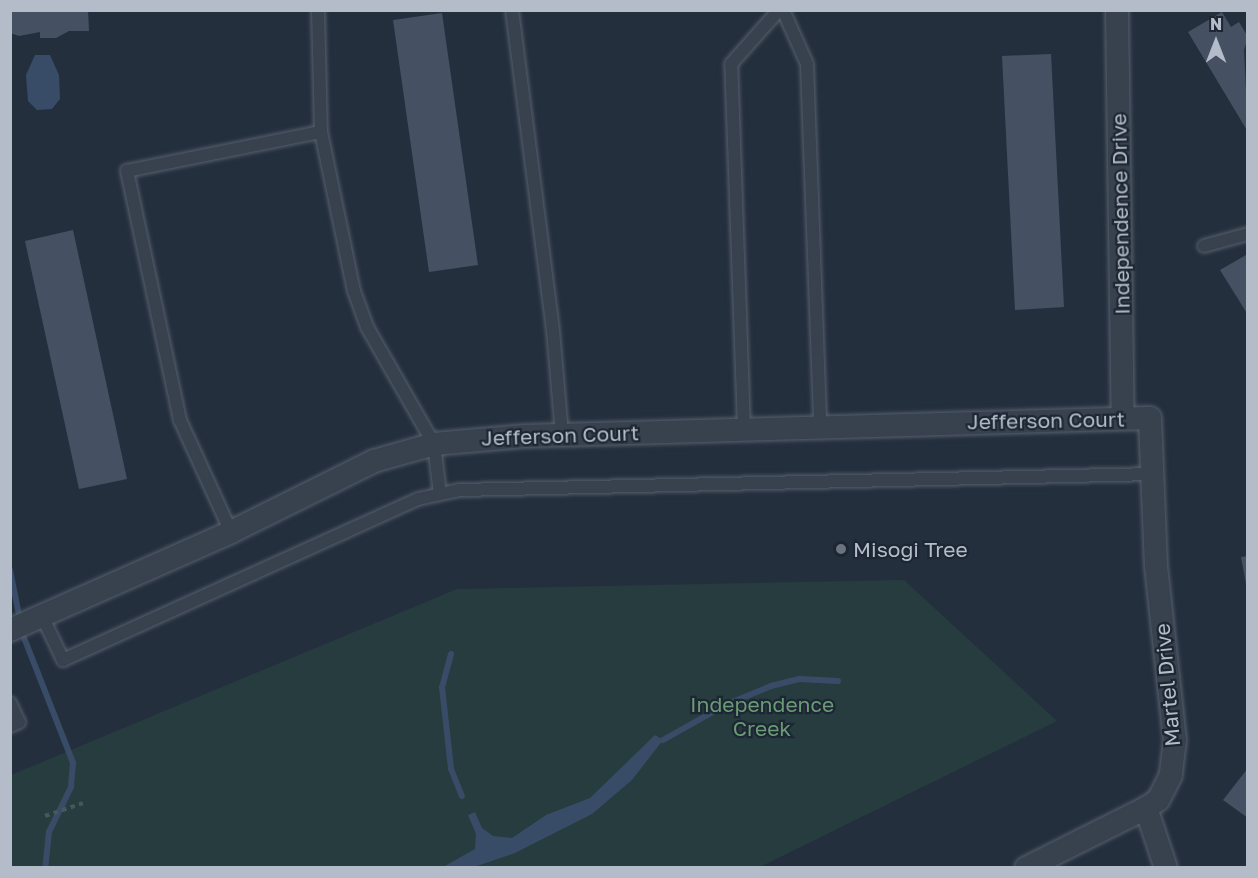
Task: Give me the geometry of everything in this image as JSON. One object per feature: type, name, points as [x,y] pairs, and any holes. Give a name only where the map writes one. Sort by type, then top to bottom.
[{"type":"street","name":"Independence Drive","points":[[1117,10],[1123,418]]},
{"type":"street","name":"Jefferson Court","points":[[10,630],[231,532],[374,461],[434,444],[562,435],[1150,418]]},
{"type":"street","name":"Martel Drive","points":[[1026,867],[1146,808],[1158,800],[1172,775],[1174,740],[1156,566],[1150,418]]},
{"type":"street","points":[[1146,808],[1166,867]]},
{"type":"lane","points":[[318,10],[321,132],[360,309],[434,444],[440,494]]},
{"type":"lane","points":[[512,10],[553,330],[562,435]]},
{"type":"lane","points":[[744,429],[731,64],[781,10],[807,64],[820,427]]},
{"type":"lane","points":[[231,532],[180,420],[127,171],[321,132]]},
{"type":"lane","points":[[1204,246],[1248,234]]},
{"type":"lane","points":[[42,616],[63,660],[418,499],[460,490],[1153,474]]},
{"type":"lane","points":[[10,703],[19,722],[10,726]]},
{"type":"path","points":[[45,816],[83,803]]},
{"type":"green space","name":"Independence Creek","points":[[904,580],[1057,721],[760,867],[11,868],[11,775],[457,589]]},
{"type":"water","points":[[35,55],[50,55],[59,75],[60,99],[52,109],[37,110],[28,101],[26,75]]},
{"type":"water","points":[[655,735],[663,740],[632,780],[592,814],[515,853],[474,867],[443,867],[475,849],[476,834],[468,815],[475,812],[482,828],[493,836],[512,838],[546,815],[590,798]]},
{"type":"building","points":[[10,10],[88,10],[89,31],[69,31],[56,38],[40,38],[40,32],[19,36],[10,33]]},
{"type":"building","points":[[1222,12],[1231,27],[1239,22],[1248,37],[1244,50],[1248,132],[1188,32]]},
{"type":"building","points":[[442,13],[478,265],[429,272],[393,20]]},
{"type":"building","points":[[1051,54],[1064,307],[1015,310],[1002,56]]},
{"type":"building","points":[[73,230],[127,479],[79,489],[25,241]]},
{"type":"building","points":[[1246,255],[1248,258],[1248,315],[1220,270]]},
{"type":"building","points":[[1248,556],[1248,584],[1246,584],[1241,557]]},
{"type":"building","points":[[1248,768],[1248,818],[1223,800]]},
{"type":"waterway","points":[[10,570],[20,620]]},
{"type":"waterway","points":[[21,630],[73,763],[71,787],[49,832],[45,868]]},
{"type":"waterway","points":[[451,654],[442,687],[451,769],[462,796]]},
{"type":"waterway","points":[[663,740],[725,705],[771,686],[800,679],[838,681]]},
{"type":"place","name":"Misogi Tree","points":[[841,549]]}]
